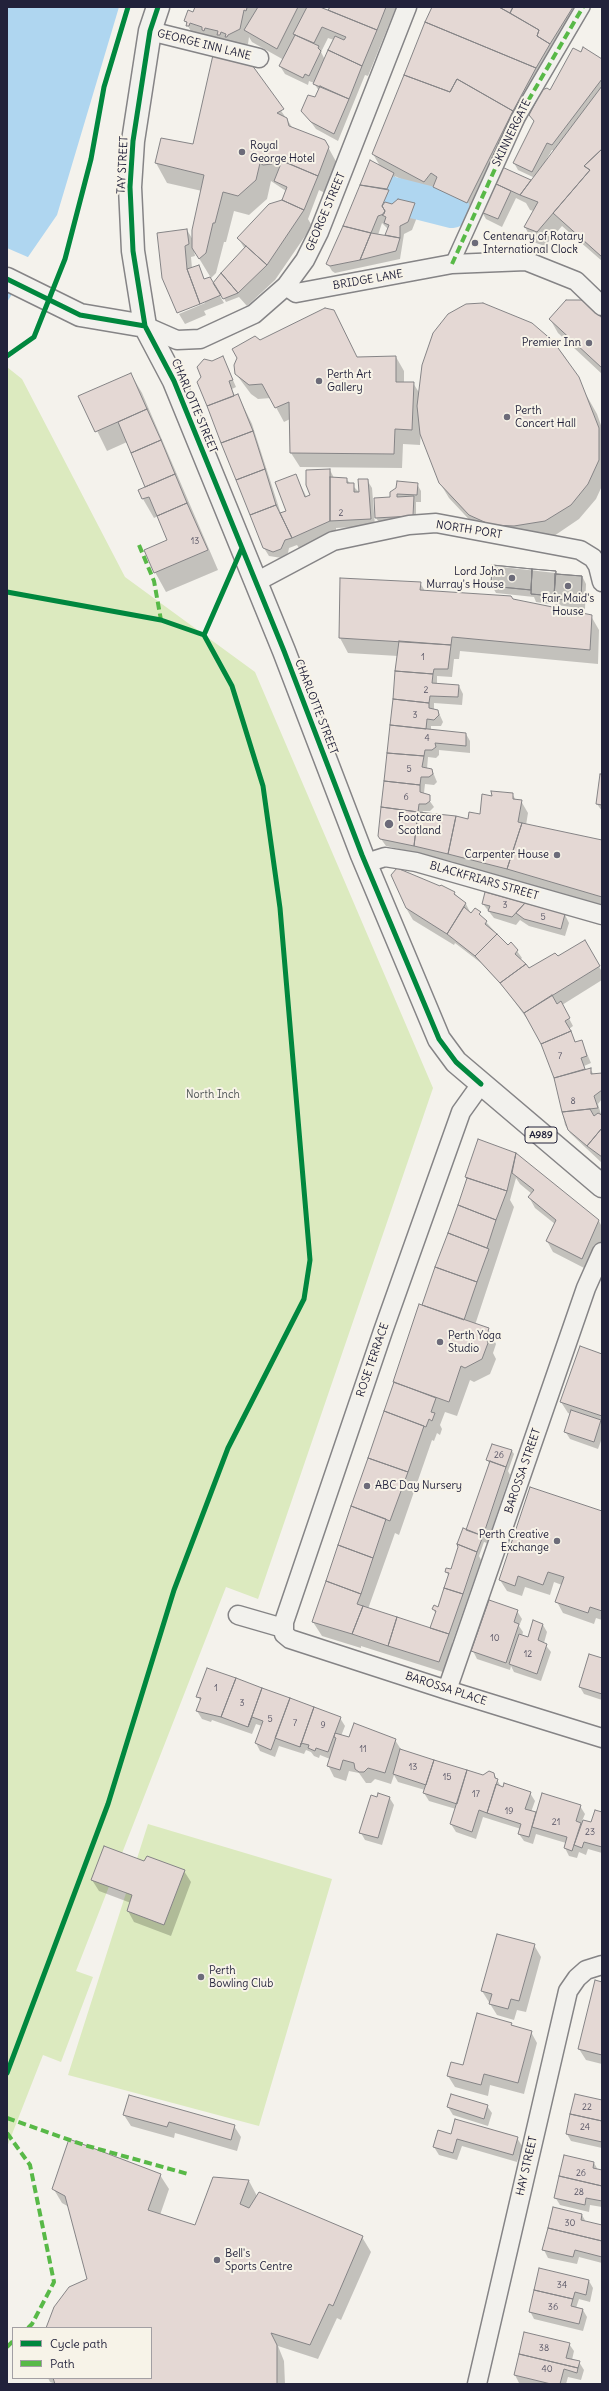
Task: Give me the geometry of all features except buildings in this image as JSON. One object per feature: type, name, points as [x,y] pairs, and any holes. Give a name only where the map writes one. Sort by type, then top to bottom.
[{"type":"main road","name":"TAY STREET","points":[[145,326],[133,251],[130,187],[133,141],[150,31],[158,7]]},
{"type":"main road","points":[[7,280],[80,315],[145,326]]},
{"type":"main road","name":"CHARLOTTE STREET","points":[[145,326],[174,381],[256,582],[366,863],[439,1039],[456,1062],[481,1084]]},
{"type":"main road","name":"A989","points":[[481,1084],[602,1186]]},
{"type":"street","name":"GEORGE STREET","points":[[145,326],[177,340],[200,339],[254,314],[286,286],[305,260],[319,232],[407,7]]},
{"type":"street","name":"SKINNERGATE","points":[[452,264],[518,118],[583,7]]},
{"type":"street","name":"GEORGE INN LANE","points":[[150,31],[258,58]]},
{"type":"street","name":"BRIDGE LANE","points":[[286,286],[296,293],[452,264],[526,261],[576,281],[602,306]]},
{"type":"street","name":"NORTH PORT","points":[[256,582],[333,541],[409,525],[436,523],[580,550],[592,558],[600,574]]},
{"type":"street","name":"BLACKFRIARS STREET","points":[[366,863],[385,857],[416,862],[602,915]]},
{"type":"street","name":"ROSE TERRACE","points":[[287,1633],[382,1331],[461,1112],[481,1084]]},
{"type":"street","name":"BAROSSA STREET","points":[[447,1690],[586,1288],[602,1252]]},
{"type":"street","name":"BAROSSA PLACE","points":[[238,1615],[447,1690],[602,1738]]},
{"type":"street","name":"HAY STREET","points":[[477,2384],[568,1991],[577,1978],[586,1970],[602,1965]]},
{"type":"green space","name":"North Inch","points":[[7,367],[22,379],[125,577],[255,672],[433,1088],[258,1599],[226,1587],[76,1971],[93,1977],[61,2062],[43,2055],[7,2147]]},
{"type":"green space","name":"Perth Bowling Club","points":[[148,1824],[332,1879],[259,2126],[68,2075]]},
{"type":"water","points":[[7,7],[119,7],[57,215],[28,257],[16,288],[7,302]]},
{"type":"pier","points":[[7,248],[30,258],[18,289],[7,288]]},
{"type":"waterway","points":[[389,194],[452,210]]},
{"type":"marked path","points":[[452,264],[518,118],[583,7]]},
{"type":"marked path","points":[[139,545],[154,581],[161,620]]},
{"type":"marked path","points":[[7,2118],[84,2145],[188,2174]]},
{"type":"marked path","points":[[7,2133],[30,2165],[54,2282],[29,2327]]},
{"type":"marked path","points":[[7,2347],[12,2342]]},
{"type":"cycle path","points":[[7,356],[34,337],[65,259],[91,159],[104,87],[128,7]]},
{"type":"cycle path","points":[[158,7],[150,31],[133,141],[130,187],[133,251],[145,326],[174,381],[284,651],[362,855],[439,1039],[456,1062],[481,1084]]},
{"type":"cycle path","points":[[7,279],[80,315],[145,326]]},
{"type":"cycle path","points":[[7,592],[161,620],[204,635],[242,548]]},
{"type":"cycle path","points":[[7,2073],[108,1804],[174,1590],[228,1448],[304,1299],[310,1260],[280,908],[263,786],[232,686],[204,635]]},
{"type":"place","name":"Royal George Hotel","points":[[242,152]]},
{"type":"place","name":"Centenary of Rotary International Clock","points":[[475,243]]},
{"type":"place","name":"Premier Inn","points":[[589,343]]},
{"type":"place","name":"Perth Art Gallery","points":[[319,381]]},
{"type":"place","name":"Perth Concert Hall","points":[[507,417]]},
{"type":"place","name":"Lord John Murray's House","points":[[512,578]]},
{"type":"place","name":"Fair Maid's House","points":[[568,586]]},
{"type":"place","name":"Footcare Scotland","points":[[389,824]]},
{"type":"place","name":"Carpenter House","points":[[557,855]]},
{"type":"place","name":"Perth Yoga Studio","points":[[440,1342]]},
{"type":"place","name":"ABC Day Nursery","points":[[367,1486]]},
{"type":"place","name":"Perth Creative Exchange","points":[[557,1541]]},
{"type":"place","name":"Perth Bowling Club","points":[[201,1977]]},
{"type":"place","name":"Bell's Sports Centre","points":[[217,2260]]}]
